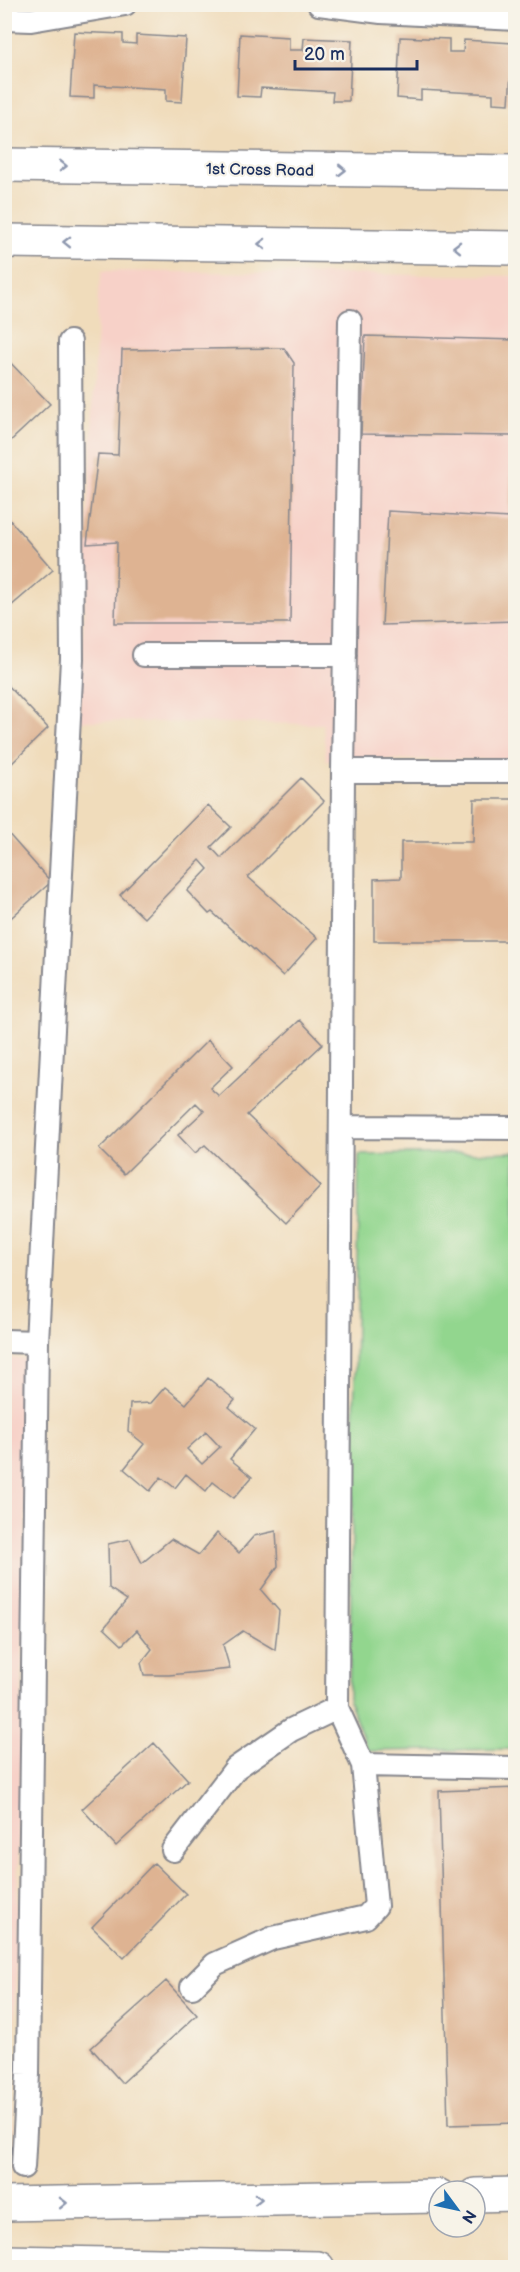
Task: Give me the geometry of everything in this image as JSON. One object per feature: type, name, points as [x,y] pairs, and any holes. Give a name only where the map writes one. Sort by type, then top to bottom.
[{"type":"street","name":"1st Cross Road","points":[[4,165],[516,172]]},
{"type":"street","points":[[4,241],[516,248]]},
{"type":"street","points":[[487,2195],[516,2194]]},
{"type":"street","points":[[4,2204],[427,2196]]},
{"type":"street","points":[[4,2262],[318,2268]]},
{"type":"lane","points":[[4,19],[31,20],[125,4]]},
{"type":"lane","points":[[319,4],[381,12],[516,19]]},
{"type":"lane","points":[[192,1987],[215,1964],[273,1938],[366,1917],[376,1905],[363,1765],[337,1708],[343,771],[350,321]]},
{"type":"lane","points":[[23,2167],[28,2074],[37,1342],[72,659],[69,342]]},
{"type":"lane","points":[[144,655],[345,655]]},
{"type":"lane","points":[[343,771],[516,771]]},
{"type":"lane","points":[[340,1127],[516,1128]]},
{"type":"lane","points":[[4,1341],[37,1342]]},
{"type":"lane","points":[[173,1850],[236,1768],[291,1730],[337,1708]]},
{"type":"lane","points":[[363,1765],[516,1768]]},
{"type":"shaded area","points":[[102,271],[515,276],[515,759],[326,760],[323,724],[79,721],[98,297]]},
{"type":"shaded area","points":[[5,1358],[29,1359],[11,2193],[5,2193]]},
{"type":"green space","points":[[515,1152],[515,1749],[368,1751],[349,1702],[359,1155]]},
{"type":"building","points":[[74,32],[123,34],[123,43],[136,44],[136,35],[186,38],[182,102],[166,101],[166,89],[94,85],[94,98],[70,97]]},
{"type":"building","points":[[240,34],[289,37],[289,50],[303,50],[304,38],[352,40],[349,101],[332,101],[333,92],[261,88],[260,97],[237,96]]},
{"type":"building","points":[[400,37],[449,39],[449,52],[463,52],[464,40],[513,43],[509,104],[493,103],[493,94],[421,90],[421,100],[397,98]]},
{"type":"building","points":[[365,336],[516,340],[516,621],[382,625],[388,511],[509,518],[513,436],[361,434]]},
{"type":"building","points":[[284,348],[294,363],[290,623],[115,623],[117,542],[87,544],[98,454],[118,455],[122,350]]},
{"type":"building","points":[[4,356],[50,404],[4,447]]},
{"type":"building","points":[[8,518],[53,570],[4,612],[4,522]]},
{"type":"building","points":[[5,682],[48,728],[5,770]]},
{"type":"building","points":[[301,778],[324,801],[248,877],[317,938],[283,976],[212,912],[209,914],[187,891],[208,869],[200,860],[144,918],[120,895],[208,805],[231,827],[211,847],[221,858]]},
{"type":"building","points":[[474,799],[516,799],[516,941],[374,941],[374,879],[401,878],[401,842],[473,842]]},
{"type":"building","points":[[6,831],[51,882],[4,924],[4,832]]},
{"type":"building","points":[[300,1020],[323,1044],[247,1115],[321,1186],[286,1223],[205,1145],[195,1153],[178,1135],[204,1111],[196,1103],[124,1174],[99,1149],[208,1040],[233,1066],[210,1088],[219,1096]]},
{"type":"building","points":[[208,1378],[235,1400],[229,1407],[255,1429],[230,1459],[252,1477],[234,1498],[213,1482],[206,1491],[186,1474],[175,1488],[161,1477],[150,1491],[124,1469],[144,1444],[128,1431],[130,1404],[151,1403],[165,1387],[186,1404]],"holes":[[[206,1432],[220,1447],[202,1464],[187,1449]]]},
{"type":"building","points":[[276,1531],[278,1566],[261,1590],[279,1611],[275,1650],[243,1631],[223,1645],[230,1669],[144,1675],[141,1663],[152,1649],[137,1630],[122,1645],[104,1628],[127,1600],[109,1588],[108,1544],[130,1539],[142,1563],[171,1539],[199,1555],[217,1533],[239,1553],[254,1536]]},
{"type":"building","points":[[154,1743],[188,1780],[116,1846],[82,1809]]},
{"type":"building","points":[[516,1788],[516,2123],[448,2125],[439,1791]]},
{"type":"building","points":[[154,1863],[186,1894],[124,1958],[92,1927]]},
{"type":"building","points":[[166,1981],[197,2015],[122,2083],[91,2048]]}]
